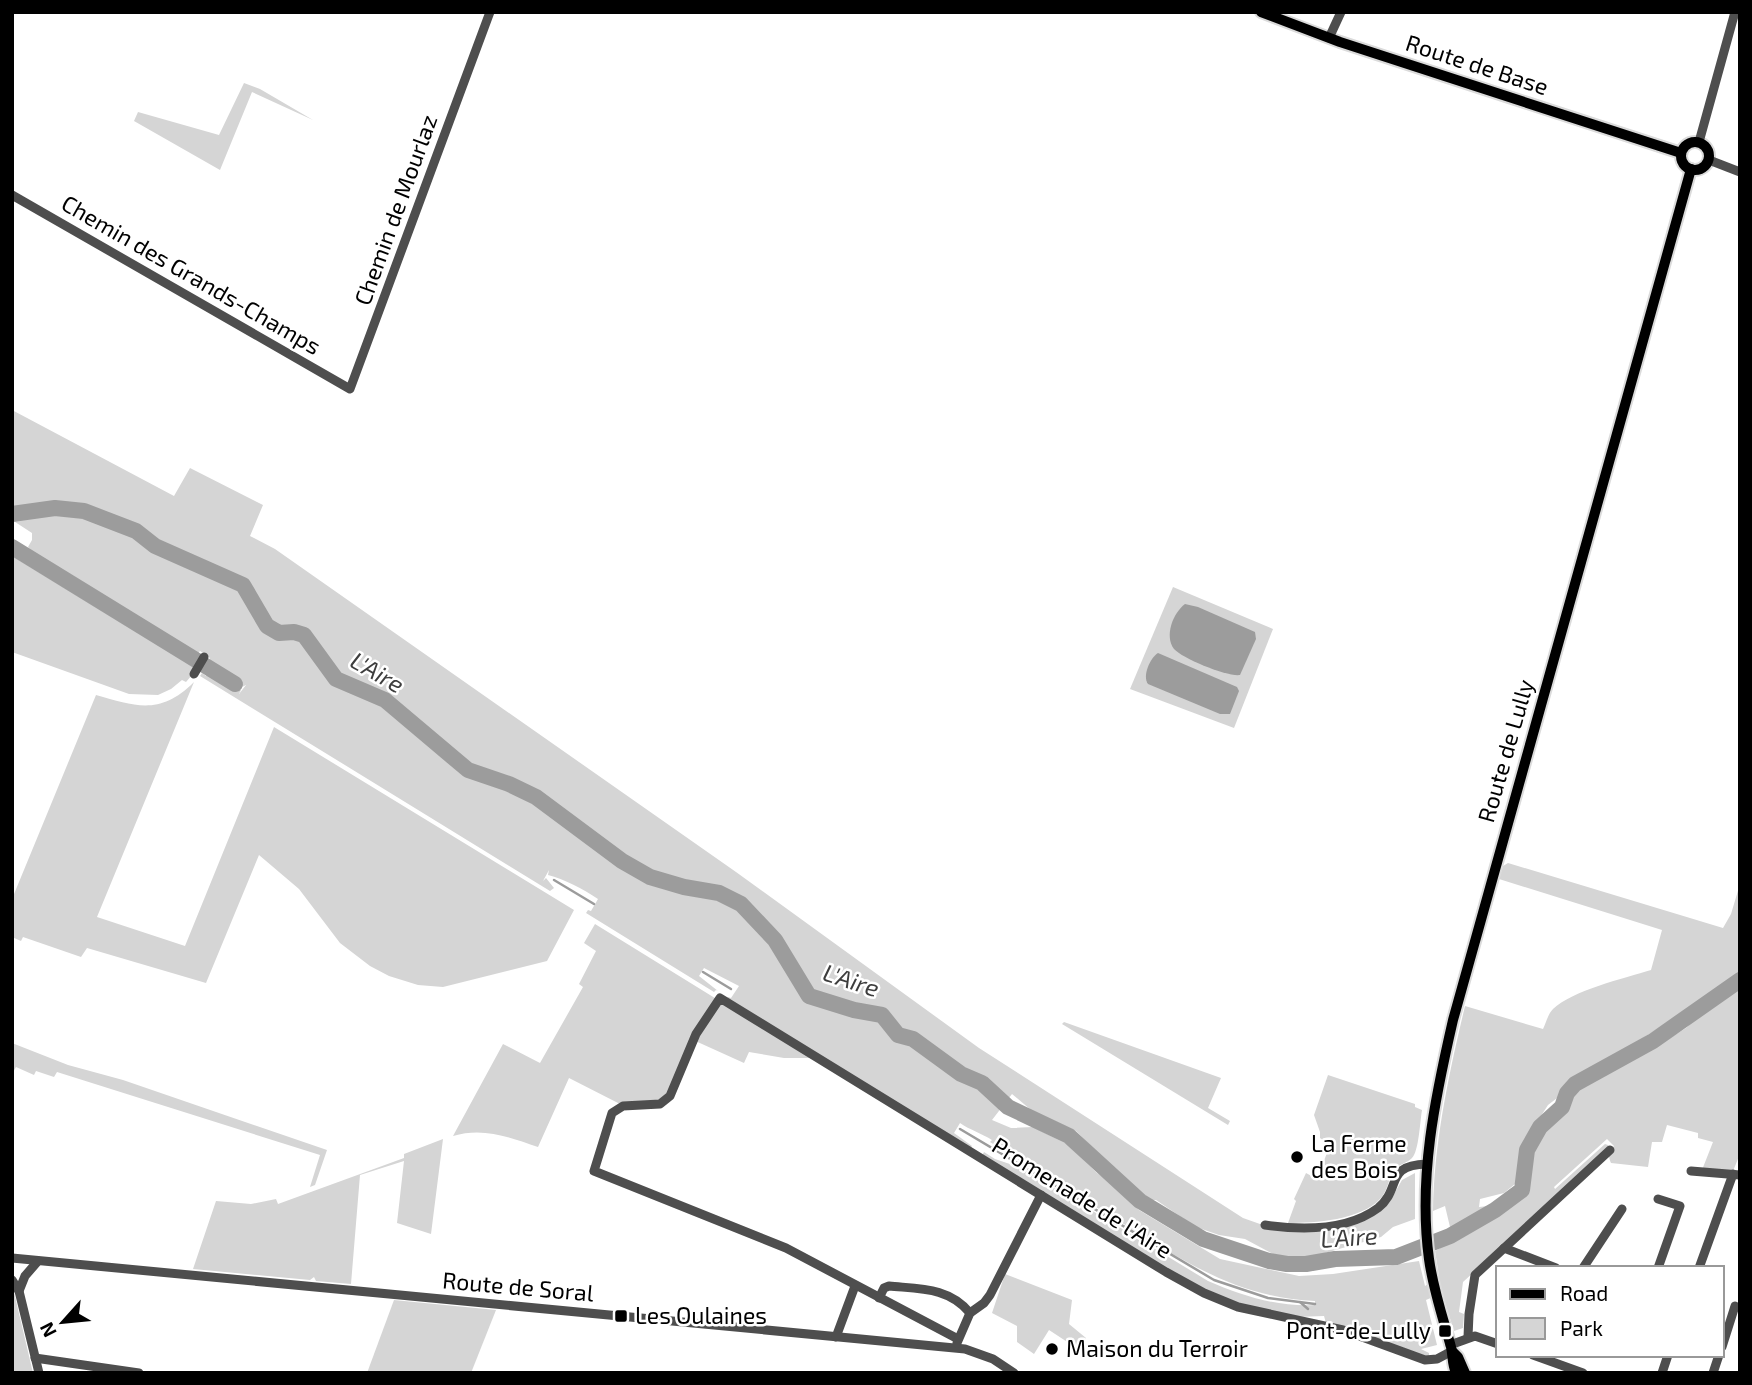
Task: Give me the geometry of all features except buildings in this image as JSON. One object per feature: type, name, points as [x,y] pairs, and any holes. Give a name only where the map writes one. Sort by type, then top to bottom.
[{"type":"main road","name":"Route de Base","points":[[1261,12],[1329,38],[1681,153]]},
{"type":"main road","points":[[1699,142],[1707,148],[1709,160],[1703,167],[1691,169],[1683,163],[1681,153],[1686,145],[1699,142]]},
{"type":"main road","name":"Route de Lully","points":[[1456,1373],[1429,1259],[1425,1185],[1432,1123],[1453,1020],[1691,169]]},
{"type":"main road","name":"Route de Lully","points":[[1451,1348],[1465,1373]]},
{"type":"street","name":"Chemin de Mourlaz","points":[[350,389],[490,12]]},
{"type":"street","points":[[1329,38],[1341,12]]},
{"type":"street","points":[[1699,142],[1735,12]]},
{"type":"street","points":[[1709,160],[1740,172]]},
{"type":"street","name":"Chemin des Grands-Champs","points":[[12,195],[350,389]]},
{"type":"street","points":[[195,672],[204,657]]},
{"type":"street","name":"Promenade de l'Aire","points":[[855,1286],[786,1248],[594,1171],[612,1113],[624,1106],[660,1104],[670,1096],[695,1034],[720,998],[1174,1277],[1228,1304],[1343,1330],[1425,1360],[1435,1359],[1468,1337]]},
{"type":"street","points":[[1496,1343],[1475,1336],[1468,1337],[1474,1277],[1610,1150]]},
{"type":"street","points":[[1265,1225],[1321,1227],[1360,1217],[1383,1203],[1401,1171],[1414,1165],[1427,1164]]},
{"type":"street","points":[[1691,1171],[1736,1174],[1700,1266]]},
{"type":"street","points":[[836,1337],[855,1286],[957,1343],[970,1312],[990,1295],[1041,1195]]},
{"type":"street","points":[[1658,1199],[1680,1206],[1659,1266]]},
{"type":"street","points":[[1584,1266],[1622,1209]]},
{"type":"street","points":[[1504,1248],[1551,1266]]},
{"type":"street","name":"Route de Soral","points":[[12,1258],[836,1337],[957,1343],[985,1355],[1014,1373]]},
{"type":"street","points":[[19,1292],[25,1276],[38,1261]]},
{"type":"street","points":[[12,1280],[19,1292],[39,1373]]},
{"type":"street","points":[[879,1298],[884,1288],[889,1286],[930,1289],[963,1304],[970,1312]]},
{"type":"street","points":[[1724,1341],[1735,1306]]},
{"type":"street","points":[[1539,1357],[1583,1373]]},
{"type":"street","points":[[34,1358],[139,1373]]},
{"type":"green space","points":[[244,83],[260,89],[313,120],[252,92],[220,170],[134,121],[138,112],[219,135]]},
{"type":"green space","points":[[12,410],[174,496],[190,468],[263,505],[250,536],[275,549],[736,872],[979,1048],[1243,1218],[1280,1231],[1322,1231],[1390,1201],[1402,1180],[1415,1173],[1415,1219],[1393,1227],[1381,1237],[1311,1257],[1293,1258],[1273,1254],[1245,1239],[1219,1235],[1196,1227],[1156,1200],[1135,1190],[1076,1131],[1031,1110],[1012,1094],[992,1120],[1011,1128],[1033,1127],[1067,1144],[1139,1210],[1220,1259],[1299,1276],[1333,1274],[1419,1261],[1425,1286],[1439,1276],[1435,1251],[1485,1223],[1530,1191],[1527,1176],[1532,1147],[1545,1126],[1565,1108],[1582,1085],[1654,1048],[1686,1028],[1702,1013],[1740,987],[1740,1154],[1733,1171],[1702,1170],[1713,1142],[1698,1138],[1698,1133],[1667,1125],[1662,1142],[1652,1142],[1648,1167],[1611,1163],[1609,1154],[1614,1146],[1607,1139],[1554,1187],[1555,1189],[1605,1144],[1608,1149],[1463,1282],[1459,1312],[1464,1314],[1463,1328],[1454,1331],[1442,1293],[1426,1300],[1437,1345],[1421,1349],[1429,1353],[1429,1357],[1326,1323],[1324,1316],[1296,1317],[1246,1307],[1190,1283],[982,1156],[984,1152],[995,1159],[1022,1168],[1208,1281],[1260,1299],[1315,1305],[1315,1301],[1260,1293],[1235,1285],[1188,1263],[990,1142],[992,1140],[960,1123],[954,1133],[972,1146],[970,1149],[726,999],[731,998],[739,986],[704,968],[699,976],[718,991],[714,992],[586,913],[591,911],[598,899],[592,895],[548,875],[549,870],[543,881],[546,878],[554,888],[550,891],[200,676],[202,673],[206,676],[208,673],[233,689],[241,690],[239,694],[246,685],[242,687],[238,681],[212,666],[214,663],[210,658],[200,651],[197,655],[72,575],[35,555],[28,547],[32,533],[12,520]]},
{"type":"green space","points":[[12,556],[197,669],[186,682],[182,680],[158,695],[129,694],[12,652]]},
{"type":"green space","points":[[1173,587],[1273,629],[1234,728],[1130,689]]},
{"type":"green space","points":[[194,682],[97,917],[185,946],[274,727],[574,910],[547,961],[443,987],[418,985],[389,976],[370,966],[340,943],[299,889],[259,855],[206,983],[87,948],[81,957],[23,937],[21,941],[12,937],[12,899],[96,695],[136,705],[159,704],[171,700]]},
{"type":"green space","points":[[1508,863],[1723,928],[1731,914],[1740,884],[1740,976],[1643,1038],[1627,1053],[1599,1067],[1592,1067],[1572,1079],[1561,1095],[1548,1105],[1528,1136],[1515,1184],[1504,1193],[1480,1199],[1479,1207],[1488,1206],[1487,1211],[1454,1229],[1450,1227],[1445,1206],[1433,1211],[1434,1185],[1443,1108],[1465,1006],[1543,1029],[1548,1016],[1561,1002],[1599,986],[1651,970],[1662,930],[1499,879],[1503,866]]},
{"type":"green space","points":[[595,924],[812,1058],[784,1058],[749,1052],[744,1063],[691,1039],[668,1093],[656,1102],[620,1104],[569,1078],[538,1147],[485,1133],[453,1136],[503,1044],[540,1063],[583,987],[579,984],[596,951],[584,943]]},
{"type":"green space","points":[[1064,1022],[1221,1078],[1208,1108],[1230,1121],[1228,1125],[1062,1024]]},
{"type":"green space","points":[[12,1043],[68,1065],[123,1080],[327,1150],[315,1185],[310,1187],[320,1155],[57,1072],[54,1077],[36,1071],[34,1075],[16,1067],[12,1074]]},
{"type":"green space","points":[[1328,1075],[1415,1104],[1415,1107],[1422,1110],[1416,1149],[1412,1158],[1394,1170],[1383,1196],[1372,1206],[1337,1219],[1288,1223],[1296,1201],[1294,1199],[1306,1173],[1317,1179],[1330,1145],[1320,1138],[1314,1115]]},
{"type":"green space","points":[[443,1139],[431,1234],[397,1223],[404,1161],[360,1175],[351,1284],[316,1281],[314,1277],[310,1280],[193,1269],[216,1201],[251,1204],[276,1199],[278,1204],[404,1158],[404,1154]]},
{"type":"green space","points":[[1005,1274],[1072,1300],[1069,1324],[1086,1338],[1078,1349],[1049,1330],[1034,1354],[1017,1342],[1017,1326],[992,1313]]},
{"type":"green space","points":[[12,1290],[14,1292],[33,1373],[12,1373]]},
{"type":"green space","points":[[394,1300],[496,1310],[471,1373],[367,1373]]},
{"type":"shaded area","points":[[1185,604],[1255,632],[1256,639],[1240,675],[1206,666],[1186,658],[1174,649],[1170,638],[1171,625]]},
{"type":"shaded area","points":[[1158,653],[1237,687],[1239,691],[1230,714],[1220,714],[1148,684],[1148,667]]},
{"type":"waterway","name":"L'Aire","points":[[12,514],[55,508],[84,511],[136,531],[155,546],[243,585],[267,626],[279,633],[294,632],[304,635],[336,679],[385,700],[468,770],[509,784],[536,797],[622,861],[650,877],[719,893],[741,904],[775,940],[809,996],[854,1010],[882,1015],[898,1035],[913,1039],[961,1074],[982,1083],[1008,1107],[1069,1136],[1140,1201],[1203,1239],[1269,1261],[1306,1264],[1335,1259],[1396,1257],[1450,1236],[1495,1210],[1522,1190],[1527,1150],[1540,1127],[1562,1107],[1567,1093],[1575,1084],[1653,1041],[1740,980]]},
{"type":"waterway","points":[[12,547],[235,684]]},
{"type":"waterway","points":[[554,880],[594,904]]},
{"type":"waterway","points":[[703,972],[731,989]]},
{"type":"waterway","points":[[960,1129],[1214,1280],[1268,1298],[1315,1304]]},
{"type":"waterway","points":[[1300,1302],[1308,1309]]},
{"type":"place","name":"La Ferme des Bois","points":[[1297,1157]]},
{"type":"place","name":"Les Oulaines","points":[[621,1316]]},
{"type":"place","name":"Pont-de-Lully","points":[[1445,1331]]},
{"type":"place","name":"Maison du Terroir","points":[[1052,1349]]}]
